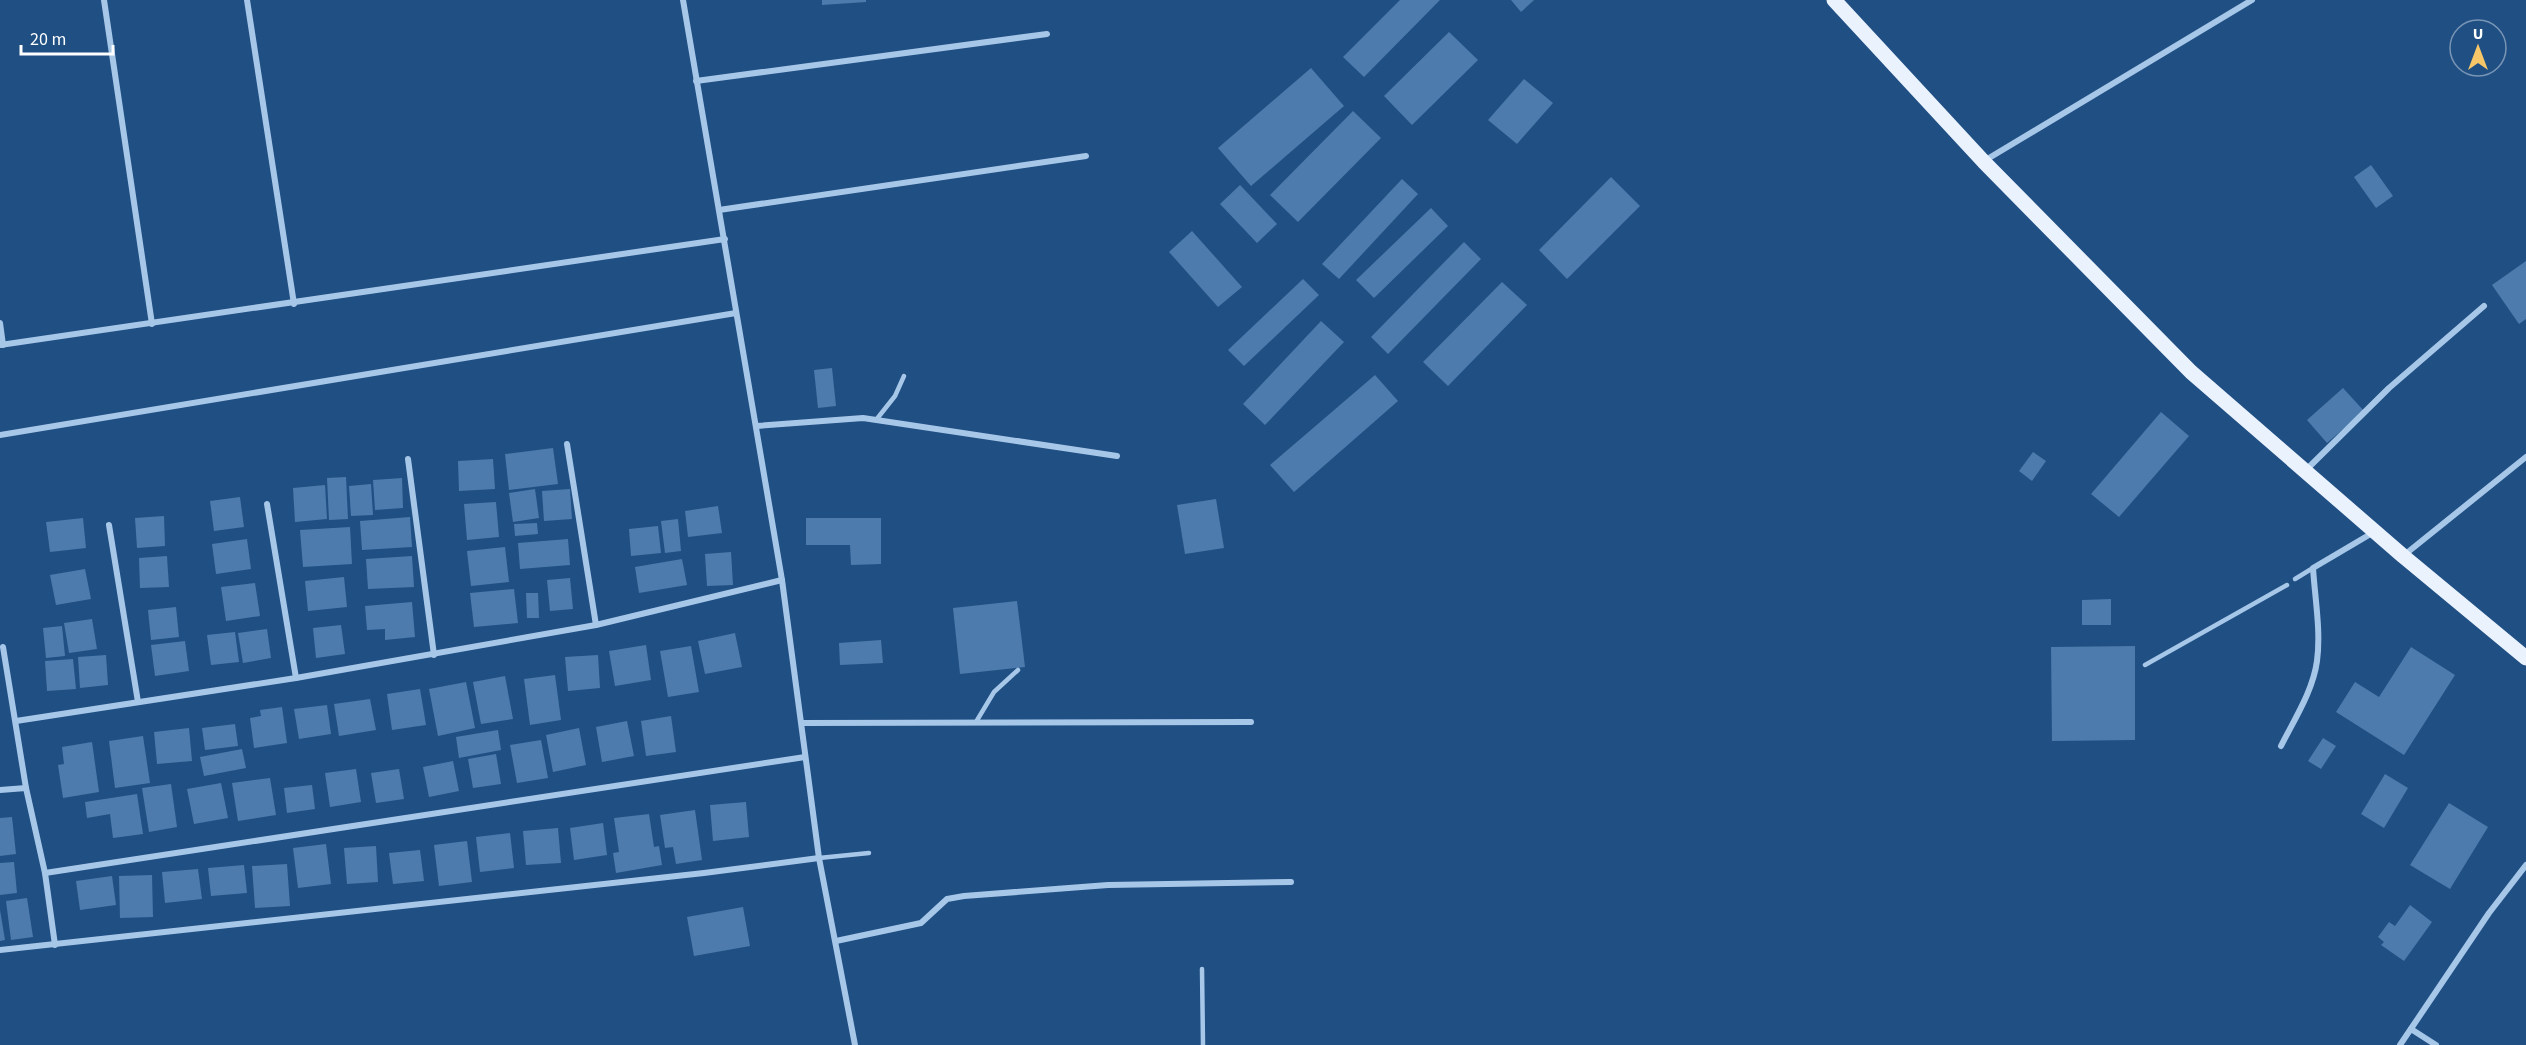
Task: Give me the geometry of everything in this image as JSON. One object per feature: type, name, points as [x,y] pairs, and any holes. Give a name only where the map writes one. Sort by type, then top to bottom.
[{"type":"main road","points":[[1834,0],[1984,162],[2191,372],[2374,532],[2526,658]]},
{"type":"street","points":[[104,0],[152,324]]},
{"type":"street","points":[[247,0],[294,304]]},
{"type":"street","points":[[683,0],[782,580],[819,858],[855,1045]]},
{"type":"street","points":[[1984,162],[2252,0]]},
{"type":"street","points":[[696,81],[1047,34]]},
{"type":"street","points":[[719,210],[1086,156]]},
{"type":"street","points":[[0,323],[2,345],[724,240]]},
{"type":"street","points":[[2305,471],[2389,388],[2484,306]]},
{"type":"street","points":[[0,435],[736,314]]},
{"type":"street","points":[[756,426],[843,418],[876,420],[1117,456]]},
{"type":"street","points":[[567,444],[596,625]]},
{"type":"street","points":[[2403,556],[2526,457]]},
{"type":"street","points":[[408,459],[434,655]]},
{"type":"street","points":[[267,504],[296,678]]},
{"type":"street","points":[[109,525],[138,702]]},
{"type":"street","points":[[2281,746],[2307,692],[2317,663],[2319,635],[2313,568],[2374,532]]},
{"type":"street","points":[[16,721],[434,655],[596,625],[782,580]]},
{"type":"street","points":[[3,647],[26,788],[45,873],[55,945]]},
{"type":"street","points":[[802,723],[1251,722]]},
{"type":"street","points":[[45,873],[806,757]]},
{"type":"street","points":[[0,790],[26,788]]},
{"type":"street","points":[[0,950],[233,922],[704,873],[819,858]]},
{"type":"street","points":[[2400,1045],[2489,913],[2526,865]]},
{"type":"street","points":[[836,941],[913,925],[921,922],[947,899],[964,896],[1108,885],[1291,882]]},
{"type":"street","points":[[2411,1029],[2436,1045]]},
{"type":"lane","points":[[876,420],[895,396],[904,376]]},
{"type":"lane","points":[[2295,579],[2313,568]]},
{"type":"lane","points":[[2145,664],[2287,585]]},
{"type":"lane","points":[[976,722],[994,692],[1018,670]]},
{"type":"lane","points":[[819,858],[869,853]]},
{"type":"lane","points":[[1202,969],[1203,1045]]},
{"type":"building","points":[[822,0],[866,0],[866,2],[822,5]]},
{"type":"building","points":[[1400,0],[1440,0],[1364,77],[1343,57]]},
{"type":"building","points":[[1511,0],[1534,0],[1521,12]]},
{"type":"building","points":[[1449,32],[1478,60],[1412,125],[1384,96]]},
{"type":"building","points":[[1311,68],[1344,106],[1251,186],[1218,148]]},
{"type":"building","points":[[1524,79],[1553,103],[1517,144],[1488,120]]},
{"type":"building","points":[[1353,111],[1381,138],[1298,222],[1270,195]]},
{"type":"building","points":[[2371,165],[2393,196],[2376,208],[2354,177]]},
{"type":"building","points":[[1611,177],[1640,206],[1567,279],[1539,250]]},
{"type":"building","points":[[1402,179],[1418,194],[1339,279],[1322,264]]},
{"type":"building","points":[[1240,185],[1277,224],[1257,243],[1220,204]]},
{"type":"building","points":[[1431,208],[1448,226],[1374,298],[1356,280]]},
{"type":"building","points":[[1192,231],[1242,287],[1218,307],[1169,252]]},
{"type":"building","points":[[1464,242],[1481,259],[1388,354],[1371,337]]},
{"type":"building","points":[[2526,261],[2526,319],[2519,324],[2492,285]]},
{"type":"building","points":[[1303,279],[1319,295],[1244,366],[1228,350]]},
{"type":"building","points":[[1502,282],[1527,305],[1448,386],[1423,362]]},
{"type":"building","points":[[1321,321],[1344,342],[1265,425],[1243,404]]},
{"type":"building","points":[[832,368],[836,406],[818,408],[814,370]]},
{"type":"building","points":[[1375,375],[1398,401],[1294,492],[1270,465]]},
{"type":"building","points":[[2343,388],[2364,411],[2327,443],[2307,420]]},
{"type":"building","points":[[2161,412],[2189,436],[2119,517],[2091,494]]},
{"type":"building","points":[[553,448],[558,484],[509,490],[505,454]]},
{"type":"building","points":[[2033,452],[2046,461],[2032,481],[2019,471]]},
{"type":"building","points":[[493,459],[495,489],[459,491],[458,461]]},
{"type":"building","points":[[346,477],[348,519],[329,520],[327,478]]},
{"type":"building","points":[[402,478],[403,508],[375,510],[373,480]]},
{"type":"building","points":[[371,484],[373,515],[351,516],[349,486]]},
{"type":"building","points":[[325,485],[327,519],[295,522],[293,488]]},
{"type":"building","points":[[535,489],[539,518],[513,522],[509,493]]},
{"type":"building","points":[[570,489],[572,519],[544,521],[542,491]]},
{"type":"building","points":[[240,497],[244,527],[214,531],[210,501]]},
{"type":"building","points":[[1216,499],[1224,548],[1185,554],[1177,505]]},
{"type":"building","points":[[496,502],[499,537],[467,540],[464,504]]},
{"type":"building","points":[[718,506],[722,533],[688,537],[685,511]]},
{"type":"building","points":[[164,516],[165,546],[137,548],[135,518]]},
{"type":"building","points":[[410,517],[412,547],[362,550],[360,521]]},
{"type":"building","points":[[83,518],[86,548],[50,552],[46,522]]},
{"type":"building","points":[[806,518],[881,518],[881,564],[851,565],[850,545],[806,545]]},
{"type":"building","points":[[678,519],[681,551],[665,553],[661,521]]},
{"type":"building","points":[[537,523],[538,534],[515,536],[514,524]]},
{"type":"building","points":[[658,526],[661,553],[631,556],[629,529]]},
{"type":"building","points":[[350,527],[352,564],[303,567],[300,530]]},
{"type":"building","points":[[247,539],[251,569],[216,574],[212,544]]},
{"type":"building","points":[[568,539],[570,565],[520,569],[518,543]]},
{"type":"building","points":[[505,547],[509,582],[471,586],[467,551]]},
{"type":"building","points":[[731,552],[733,585],[707,586],[705,554]]},
{"type":"building","points":[[167,556],[169,587],[140,588],[139,558]]},
{"type":"building","points":[[412,556],[414,587],[368,589],[366,559]]},
{"type":"building","points":[[682,559],[687,585],[639,593],[635,567]]},
{"type":"building","points":[[85,569],[91,599],[56,605],[50,575]]},
{"type":"building","points":[[344,577],[347,607],[308,611],[305,581]]},
{"type":"building","points":[[570,578],[573,609],[550,611],[547,580]]},
{"type":"building","points":[[255,583],[260,616],[226,621],[221,587]]},
{"type":"building","points":[[514,589],[518,623],[474,627],[470,593]]},
{"type":"building","points":[[526,593],[538,593],[539,618],[527,618]]},
{"type":"building","points":[[2111,599],[2111,625],[2082,625],[2082,600]]},
{"type":"building","points":[[1017,601],[1025,667],[960,674],[953,608]]},
{"type":"building","points":[[412,602],[415,637],[385,640],[385,629],[367,630],[365,606]]},
{"type":"building","points":[[176,607],[179,637],[151,640],[148,610]]},
{"type":"building","points":[[92,619],[97,649],[69,653],[64,623]]},
{"type":"building","points":[[341,625],[345,654],[316,658],[313,628]]},
{"type":"building","points":[[62,626],[65,656],[46,658],[43,628]]},
{"type":"building","points":[[267,629],[271,658],[243,663],[238,633]]},
{"type":"building","points":[[235,632],[239,662],[211,665],[207,635]]},
{"type":"building","points":[[735,633],[742,667],[705,674],[698,641]]},
{"type":"building","points":[[881,640],[883,663],[840,665],[839,643]]},
{"type":"building","points":[[185,641],[189,671],[155,676],[151,645]]},
{"type":"building","points":[[646,645],[651,680],[615,686],[609,651]]},
{"type":"building","points":[[691,646],[699,692],[668,697],[660,651]]},
{"type":"building","points":[[2135,646],[2135,740],[2052,741],[2051,647]]},
{"type":"building","points":[[2411,647],[2455,675],[2404,755],[2336,712],[2355,682],[2379,697]]},
{"type":"building","points":[[106,655],[108,685],[80,688],[78,657]]},
{"type":"building","points":[[598,655],[600,688],[568,691],[565,657]]},
{"type":"building","points":[[73,659],[76,689],[47,691],[45,661]]},
{"type":"building","points":[[555,675],[561,720],[530,725],[524,679]]},
{"type":"building","points":[[505,676],[513,719],[481,724],[473,682]]},
{"type":"building","points":[[466,682],[475,728],[438,736],[429,689]]},
{"type":"building","points":[[420,689],[426,725],[392,730],[387,694]]},
{"type":"building","points":[[370,699],[376,730],[339,736],[334,704]]},
{"type":"building","points":[[327,705],[331,734],[299,739],[294,709]]},
{"type":"building","points":[[282,707],[287,743],[254,748],[250,718],[261,716],[260,710]]},
{"type":"building","points":[[671,716],[676,752],[646,756],[641,721]]},
{"type":"building","points":[[627,721],[634,756],[602,762],[596,727]]},
{"type":"building","points":[[235,724],[238,746],[205,750],[202,728]]},
{"type":"building","points":[[189,728],[192,761],[157,764],[154,732]]},
{"type":"building","points":[[579,728],[586,765],[553,772],[546,735]]},
{"type":"building","points":[[498,730],[501,750],[459,758],[456,737]]},
{"type":"building","points":[[143,736],[150,783],[115,788],[109,741]]},
{"type":"building","points":[[2323,738],[2336,746],[2321,769],[2308,761]]},
{"type":"building","points":[[541,740],[548,778],[517,783],[510,745]]},
{"type":"building","points":[[92,742],[99,792],[63,798],[58,765],[64,764],[62,747]]},
{"type":"building","points":[[242,749],[246,768],[204,776],[200,757]]},
{"type":"building","points":[[496,754],[501,784],[473,788],[468,759]]},
{"type":"building","points":[[453,761],[459,791],[429,797],[423,767]]},
{"type":"building","points":[[356,769],[361,802],[330,807],[325,773]]},
{"type":"building","points":[[399,769],[404,799],[376,803],[371,773]]},
{"type":"building","points":[[2385,774],[2408,788],[2384,828],[2361,814]]},
{"type":"building","points":[[270,778],[276,815],[238,821],[232,783]]},
{"type":"building","points":[[221,783],[228,818],[194,824],[187,789]]},
{"type":"building","points":[[171,784],[177,827],[149,832],[142,788]]},
{"type":"building","points":[[312,785],[315,809],[287,813],[284,788]]},
{"type":"building","points":[[137,794],[143,834],[113,838],[110,814],[87,818],[85,802]]},
{"type":"building","points":[[746,802],[749,837],[713,841],[710,805]]},
{"type":"building","points":[[2449,803],[2488,827],[2450,889],[2410,865]]},
{"type":"building","points":[[695,810],[702,860],[676,864],[673,847],[665,848],[660,815]]},
{"type":"building","points":[[649,814],[654,847],[659,846],[662,865],[616,873],[613,853],[619,852],[614,818]]},
{"type":"building","points":[[12,817],[16,854],[0,856],[0,818]]},
{"type":"building","points":[[603,823],[607,855],[574,860],[570,828]]},
{"type":"building","points":[[558,828],[561,863],[526,865],[523,831]]},
{"type":"building","points":[[510,833],[514,868],[480,872],[476,837]]},
{"type":"building","points":[[467,841],[472,882],[439,886],[434,845]]},
{"type":"building","points":[[326,844],[331,884],[298,888],[293,848]]},
{"type":"building","points":[[376,846],[378,882],[347,884],[344,848]]},
{"type":"building","points":[[420,850],[424,881],[393,884],[389,853]]},
{"type":"building","points":[[14,862],[17,893],[0,895],[0,863]]},
{"type":"building","points":[[287,864],[290,906],[255,908],[252,866]]},
{"type":"building","points":[[244,865],[247,893],[211,896],[208,868]]},
{"type":"building","points":[[198,869],[202,899],[165,903],[162,872]]},
{"type":"building","points":[[152,875],[153,917],[120,918],[119,876]]},
{"type":"building","points":[[112,876],[116,905],[80,910],[76,881]]},
{"type":"building","points":[[27,898],[33,937],[11,940],[6,901]]},
{"type":"building","points":[[2410,905],[2432,922],[2404,961],[2381,945],[2384,942],[2378,937],[2389,922],[2395,926]]},
{"type":"building","points":[[743,907],[750,946],[694,956],[687,917]]},
{"type":"building","points":[[0,910],[5,940],[0,941]]}]
